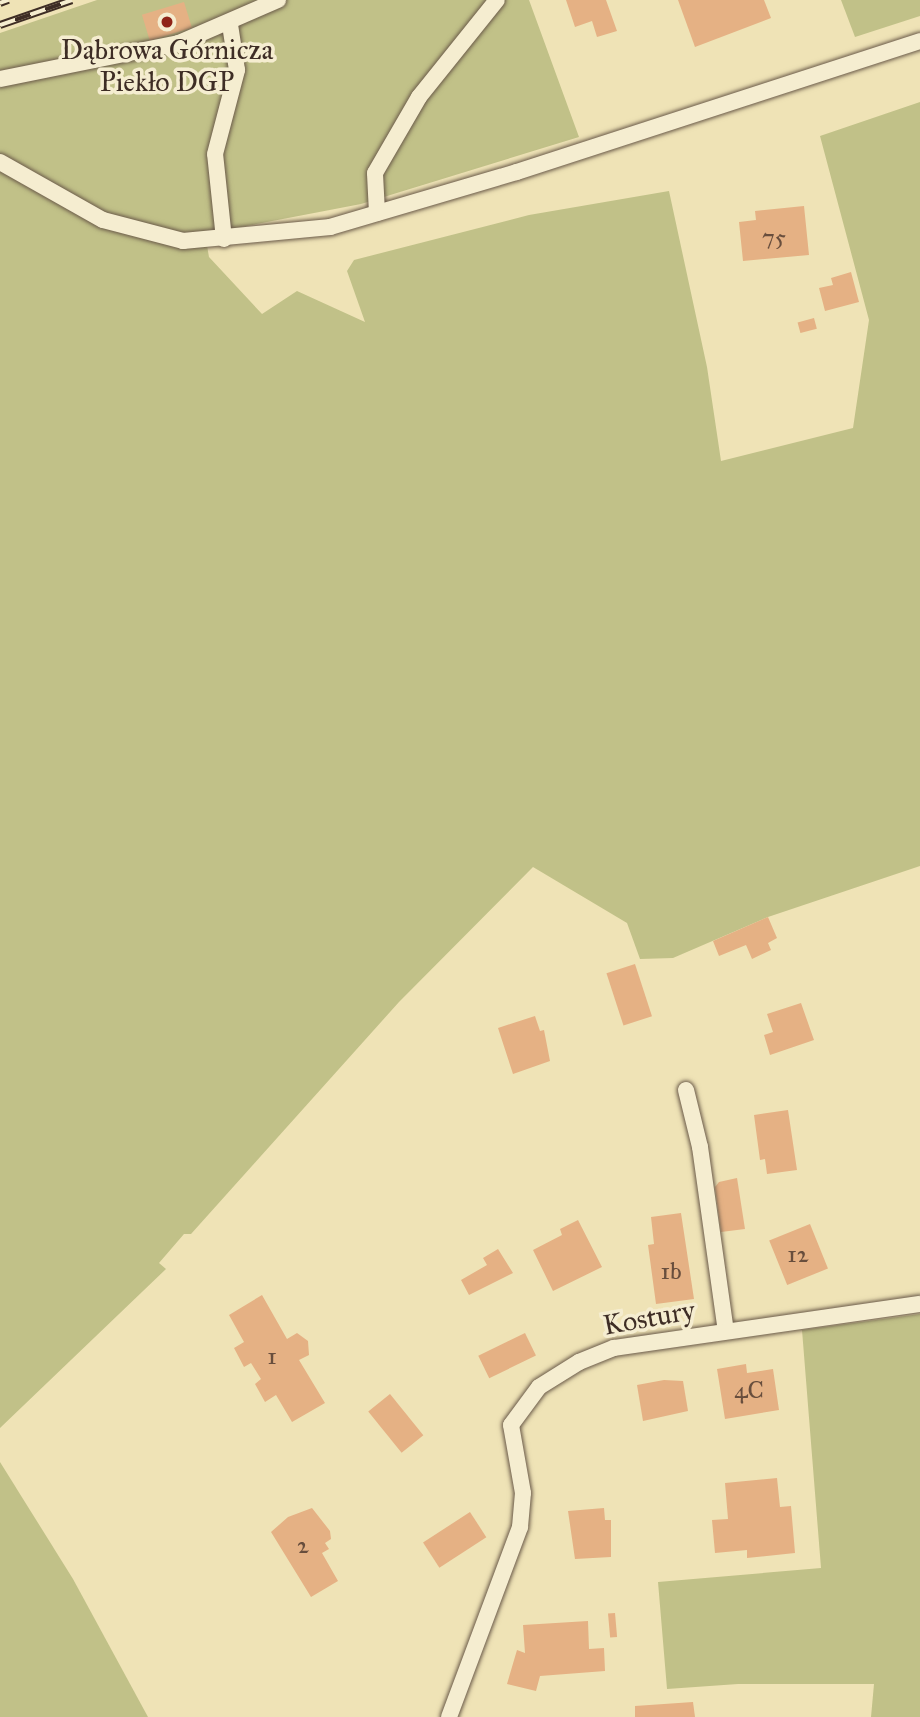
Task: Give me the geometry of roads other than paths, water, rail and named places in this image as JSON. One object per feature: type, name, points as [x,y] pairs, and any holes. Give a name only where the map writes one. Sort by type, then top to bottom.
[{"type":"lane","points":[[0,79],[127,56],[230,25],[278,0]]},
{"type":"lane","points":[[377,213],[375,173],[419,97],[497,0]]},
{"type":"lane","points":[[224,239],[215,154],[237,70],[230,25]]},
{"type":"lane","points":[[0,162],[103,220],[183,241],[330,227],[920,40]]},
{"type":"lane","points":[[686,1090],[700,1147],[726,1331]]},
{"type":"lane","name":"Kostury","points":[[449,1717],[520,1527],[523,1493],[511,1425],[521,1405],[539,1387],[596,1353],[726,1331],[920,1304]]},
{"type":"railway","points":[[0,3],[8,0]]},
{"type":"railway","points":[[0,25],[72,0]]},
{"type":"place","name":"Dąbrowa Górnicza Piekło DGP","points":[[167,22]]}]
